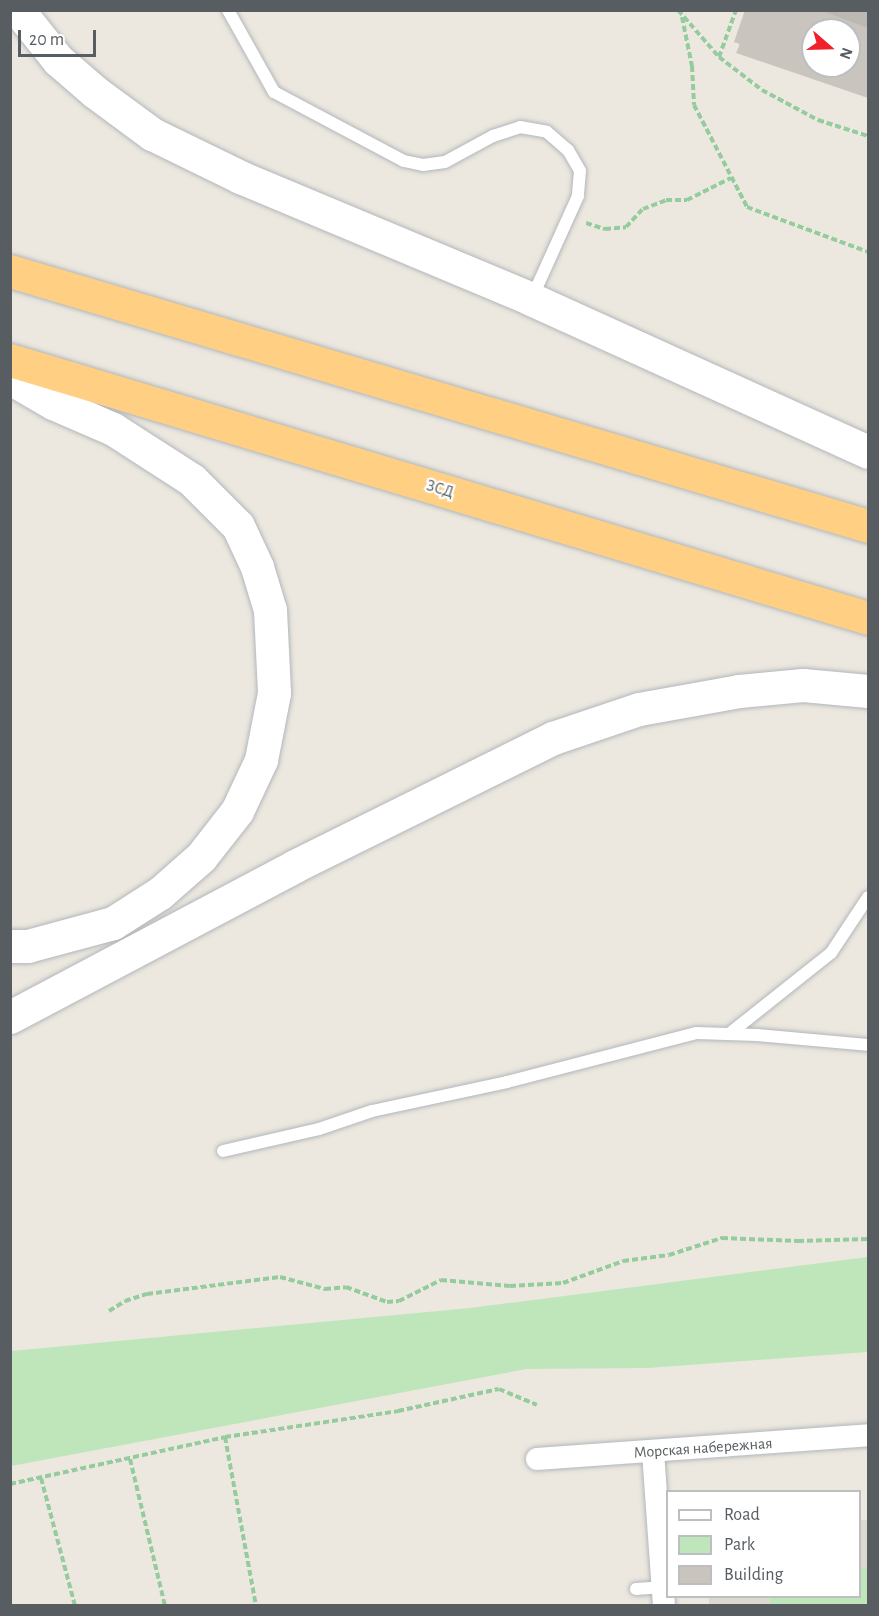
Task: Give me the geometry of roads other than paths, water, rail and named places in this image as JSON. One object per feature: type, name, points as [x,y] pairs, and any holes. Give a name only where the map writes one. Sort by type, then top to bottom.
[{"type":"highway","points":[[10,271],[868,526]]},
{"type":"highway","name":"ЗСД","points":[[10,360],[868,618]]},
{"type":"main road","points":[[18,10],[58,60],[95,93],[152,134],[240,177],[531,299],[868,452]]},
{"type":"main road","points":[[10,378],[53,403],[123,435],[192,480],[238,526],[257,567],[270,610],[274,693],[261,759],[237,811],[201,857],[160,893],[112,923],[28,946],[10,946]]},
{"type":"main road","points":[[10,1017],[305,861],[554,738],[639,709],[739,691],[803,685],[868,691]]},
{"type":"street","name":"Морская набережная","points":[[537,1459],[868,1435]]},
{"type":"street","points":[[653,1452],[663,1596]]},
{"type":"lane","points":[[228,10],[274,93],[404,161],[423,165],[445,162],[493,136],[520,127],[547,132],[567,150],[580,171],[578,196],[531,299]]},
{"type":"lane","points":[[729,1034],[831,953],[868,897]]},
{"type":"lane","points":[[223,1151],[320,1129],[372,1111],[507,1082],[697,1033],[868,1045]]},
{"type":"lane","points":[[636,1589],[663,1596]]}]
